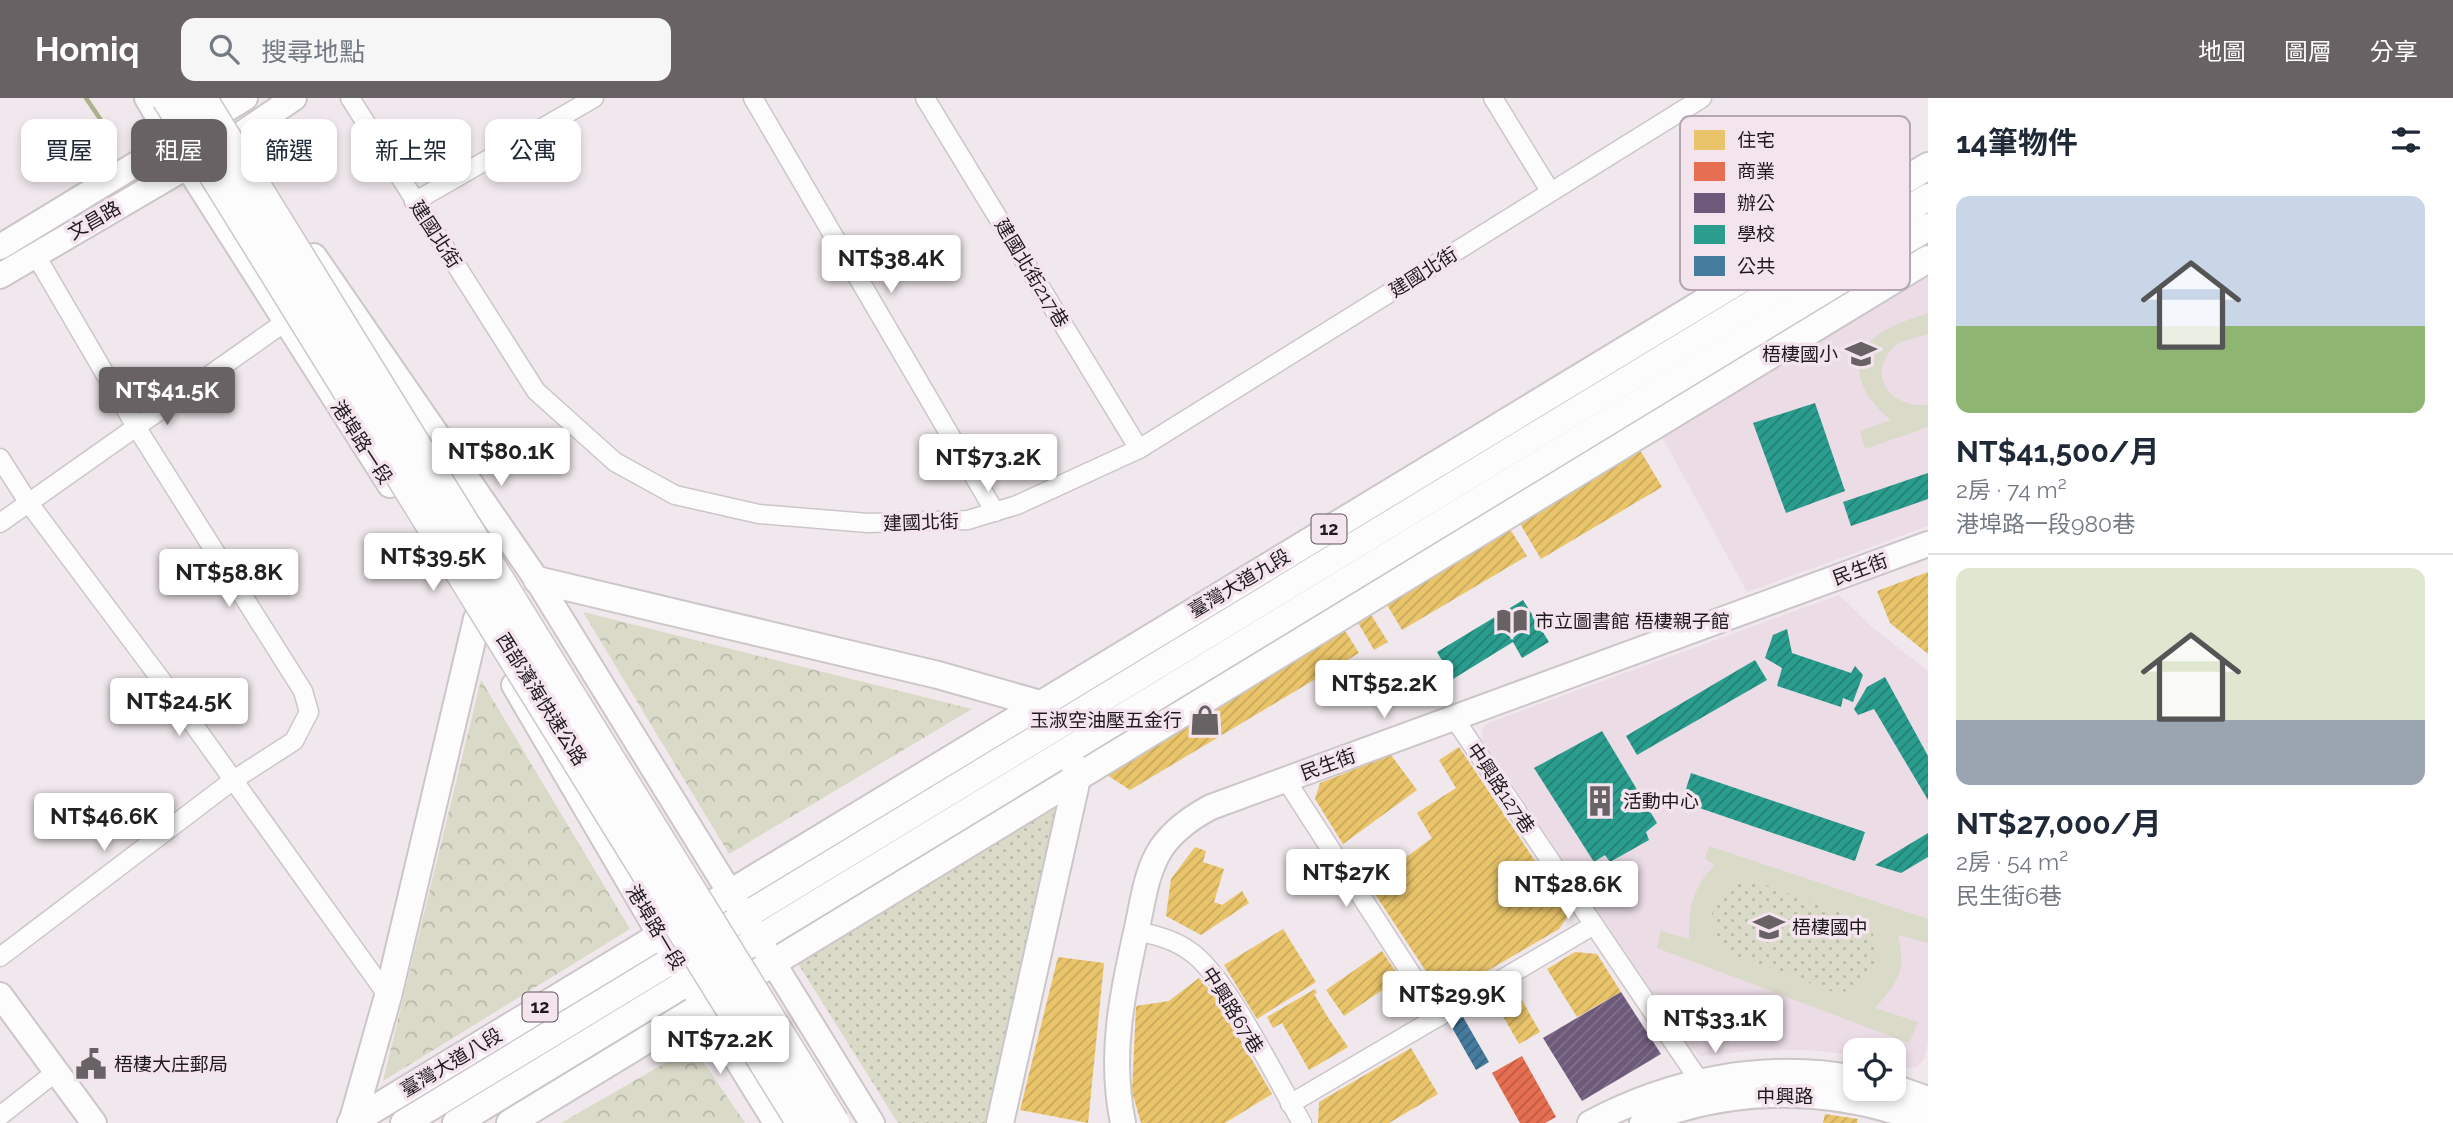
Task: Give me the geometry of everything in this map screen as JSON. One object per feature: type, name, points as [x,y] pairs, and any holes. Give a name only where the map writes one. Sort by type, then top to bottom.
[{"type":"highway","name":"西部濱海快速公路","points":[[168,98],[803,1123]]},
{"type":"highway","name":"西部濱海快速公路","points":[[211,104],[833,1123]]},
{"type":"main road","name":"臺灣大道九段","points":[[1910,177],[1928,166]]},
{"type":"main road","name":"臺灣大道九段","points":[[1910,208],[1928,197]]},
{"type":"main road","points":[[1910,238],[1928,227]]},
{"type":"main road","points":[[1910,270],[1928,259]]},
{"type":"main road","name":"臺灣大道九段","points":[[730,892],[1723,290]]},
{"type":"main road","name":"臺灣大道九段","points":[[744,915],[1774,290]]},
{"type":"main road","points":[[456,1123],[1824,290]]},
{"type":"main road","points":[[510,1123],[1877,290]]},
{"type":"main road","points":[[537,580],[938,675],[1040,704],[1079,774],[1000,1123]]},
{"type":"main road","points":[[352,1123],[388,996],[477,619]]},
{"type":"main road","name":"臺灣大道八段","points":[[352,1123],[730,892]]},
{"type":"main road","name":"臺灣大道八段","points":[[404,1123],[744,915]]},
{"type":"street","name":"港埠路一段","points":[[147,98],[160,119]]},
{"type":"street","name":"文昌路","points":[[198,119],[211,104],[245,98]]},
{"type":"street","name":"文昌路","points":[[227,143],[294,98]]},
{"type":"street","name":"建國北街","points":[[350,98],[536,391],[615,462],[676,495],[760,514],[868,523],[968,520],[995,512],[1139,449],[1690,101]]},
{"type":"street","points":[[414,202],[594,98]]},
{"type":"street","points":[[753,98],[995,512]]},
{"type":"street","name":"建國北街217巷","points":[[925,98],[1139,449]]},
{"type":"street","points":[[1493,98],[1550,191]]},
{"type":"street","points":[[211,104],[537,580],[872,1123]]},
{"type":"street","name":"文昌路","points":[[0,247],[131,170]]},
{"type":"street","name":"文昌路","points":[[0,276],[159,182]]},
{"type":"street","name":"港埠路一段","points":[[197,182],[477,619],[660,935],[776,1123]]},
{"type":"street","points":[[0,957],[232,780],[294,741],[309,712],[303,691],[135,425],[35,254]]},
{"type":"street","points":[[0,523],[135,425],[285,323]]},
{"type":"street","points":[[0,458],[28,502],[171,693],[388,996]]},
{"type":"street","name":"民生街","points":[[1123,1123],[1116,1068],[1117,1027],[1151,868],[1162,848],[1180,827],[1211,807],[1928,544]]},
{"type":"street","name":"中興路127巷","points":[[1454,718],[1707,1091]]},
{"type":"street","points":[[1286,780],[1438,1017]]},
{"type":"street","points":[[1290,1104],[1594,926]]},
{"type":"street","name":"中興路67巷","points":[[1136,931],[1162,937],[1180,945],[1208,967],[1302,1123]]},
{"type":"street","points":[[0,995],[94,1123]]},
{"type":"street","points":[[0,1116],[57,1071]]},
{"type":"street","name":"中興路","points":[[1642,1123],[1707,1091],[1786,1072],[1843,1077]]},
{"type":"street","name":"中興路","points":[[1607,1119],[1659,1093],[1707,1091],[1823,1096],[1924,1116]]},
{"type":"street","name":"中興路","points":[[1906,1099],[1924,1116]]},
{"type":"shaded area","name":"梧棲國小","points":[[1928,273],[1928,526],[1747,592],[1661,435],[1900,290],[1910,290],[1910,284]]},
{"type":"shaded area","name":"梧棲國中","points":[[1839,595],[1872,627],[1928,671],[1928,1043],[1924,1059],[1917,1067],[1906,1067],[1906,1038],[1843,1038],[1843,1054],[1809,1050],[1759,1050],[1702,1056],[1691,1049],[1483,741],[1482,729],[1488,723]]},
{"type":"green space","points":[[1928,313],[1928,334],[1896,345],[1885,359],[1882,370],[1887,389],[1895,397],[1916,405],[1928,405],[1928,427],[1865,449],[1860,431],[1891,420],[1866,391],[1859,368],[1861,356],[1867,345],[1884,331]]},
{"type":"green space","points":[[583,612],[972,709],[729,854]]},
{"type":"green space","points":[[481,680],[630,929],[383,1081]]},
{"type":"green space","points":[[1054,807],[1057,817],[987,1123],[898,1123],[797,962]]},
{"type":"green space","points":[[1709,846],[1928,919],[1928,943],[1898,935],[1901,967],[1895,983],[1875,1008],[1918,1022],[1909,1043],[1906,1038],[1896,1038],[1657,948],[1661,931],[1689,939],[1693,899],[1701,881],[1715,865],[1705,859]],"holes":[[[1749,879],[1867,921],[1880,949],[1875,965],[1866,978],[1838,994],[1723,951],[1715,937],[1712,912],[1723,890]]]},
{"type":"green space","points":[[1749,879],[1867,921],[1880,949],[1871,972],[1854,987],[1838,994],[1723,951],[1713,929],[1714,904],[1726,888]]},
{"type":"green space","points":[[693,1047],[745,1123],[561,1123]]},
{"type":"building: 住宅","points":[[1640,450],[1662,487],[1541,559],[1519,522]]},
{"type":"building: 住宅","points":[[1510,529],[1527,556],[1402,630],[1386,603]]},
{"type":"building: 住宅","points":[[1928,572],[1928,654],[1890,623],[1877,591]]},
{"type":"building: 住宅","points":[[1370,613],[1388,642],[1374,650],[1357,621]]},
{"type":"building: 住宅","points":[[1344,629],[1359,653],[1130,790],[1104,773]]},
{"type":"building: 住宅","points":[[1459,747],[1570,913],[1559,929],[1443,997],[1369,885],[1432,838],[1417,813],[1456,788],[1439,760]]},
{"type":"building: 住宅","points":[[1391,755],[1417,790],[1343,844],[1315,799],[1320,783]]},
{"type":"building: 住宅","points":[[1195,847],[1206,851],[1203,862],[1224,869],[1214,902],[1222,905],[1242,891],[1249,903],[1201,935],[1166,916],[1171,879]]},
{"type":"building: 住宅","points":[[1283,929],[1316,982],[1257,1019],[1224,965]]},
{"type":"building: 住宅","points":[[1382,951],[1400,978],[1344,1016],[1326,990]]},
{"type":"building: 住宅","points":[[1575,952],[1597,954],[1621,992],[1577,1017],[1547,969]]},
{"type":"building: 住宅","points":[[1058,957],[1104,963],[1088,1123],[1020,1110]]},
{"type":"building: 住宅","points":[[1199,978],[1214,995],[1272,1094],[1225,1123],[1141,1123],[1132,1092],[1136,1006],[1169,1001]]},
{"type":"building: 住宅","points":[[1514,986],[1540,1032],[1519,1044],[1493,999]]},
{"type":"building: 住宅","points":[[1315,989],[1317,993],[1314,994],[1348,1047],[1309,1070],[1282,1023],[1273,1028],[1267,1017]]},
{"type":"building: 住宅","points":[[1411,1048],[1438,1094],[1389,1123],[1318,1123],[1319,1102]]},
{"type":"building: 住宅","points":[[1825,1114],[1858,1119],[1857,1123],[1823,1123]]},
{"type":"building: 商業","points":[[1522,1056],[1556,1117],[1545,1123],[1520,1123],[1492,1073]]},
{"type":"building: 辦公","points":[[1621,992],[1661,1054],[1582,1101],[1543,1038]]},
{"type":"building: 學校","points":[[1815,403],[1845,491],[1786,513],[1753,423]]},
{"type":"building: 學校","points":[[1928,473],[1928,499],[1851,526],[1843,502]]},
{"type":"building: 學校","name":"市立圖書館 梧棲親子館","points":[[1523,600],[1549,642],[1522,658],[1513,642],[1453,679],[1437,652]]},
{"type":"building: 學校","points":[[1787,629],[1792,653],[1851,673],[1855,666],[1863,675],[1853,702],[1843,698],[1841,707],[1777,686],[1782,668],[1765,658],[1773,635]]},
{"type":"building: 學校","points":[[1755,660],[1767,680],[1637,755],[1626,736]]},
{"type":"building: 學校","points":[[1885,677],[1928,756],[1928,800],[1874,709],[1858,715],[1854,709],[1867,687]]},
{"type":"building: 學校","name":"活動中心","points":[[1602,731],[1657,823],[1646,832],[1649,840],[1610,862],[1605,855],[1594,862],[1534,768]]},
{"type":"building: 學校","points":[[1691,773],[1865,832],[1855,861],[1682,802]]},
{"type":"building: 學校","points":[[1928,833],[1928,857],[1901,873],[1875,865]]},
{"type":"building: 公共","points":[[1463,1017],[1489,1062],[1476,1070],[1450,1024]]},
{"type":"waterway","points":[[86,98],[100,119]]},
{"type":"place","name":"梧棲國小","points":[[1861,354]]},
{"type":"place","name":"市立圖書館 梧棲親子館","points":[[1512,621]]},
{"type":"place","name":"玉淑空油壓五金行","points":[[1205,720]]},
{"type":"place","name":"活動中心","points":[[1600,801]]},
{"type":"place","name":"梧棲國中","points":[[1769,927]]},
{"type":"place","name":"梧棲大庄郵局","points":[[91,1064]]}]
